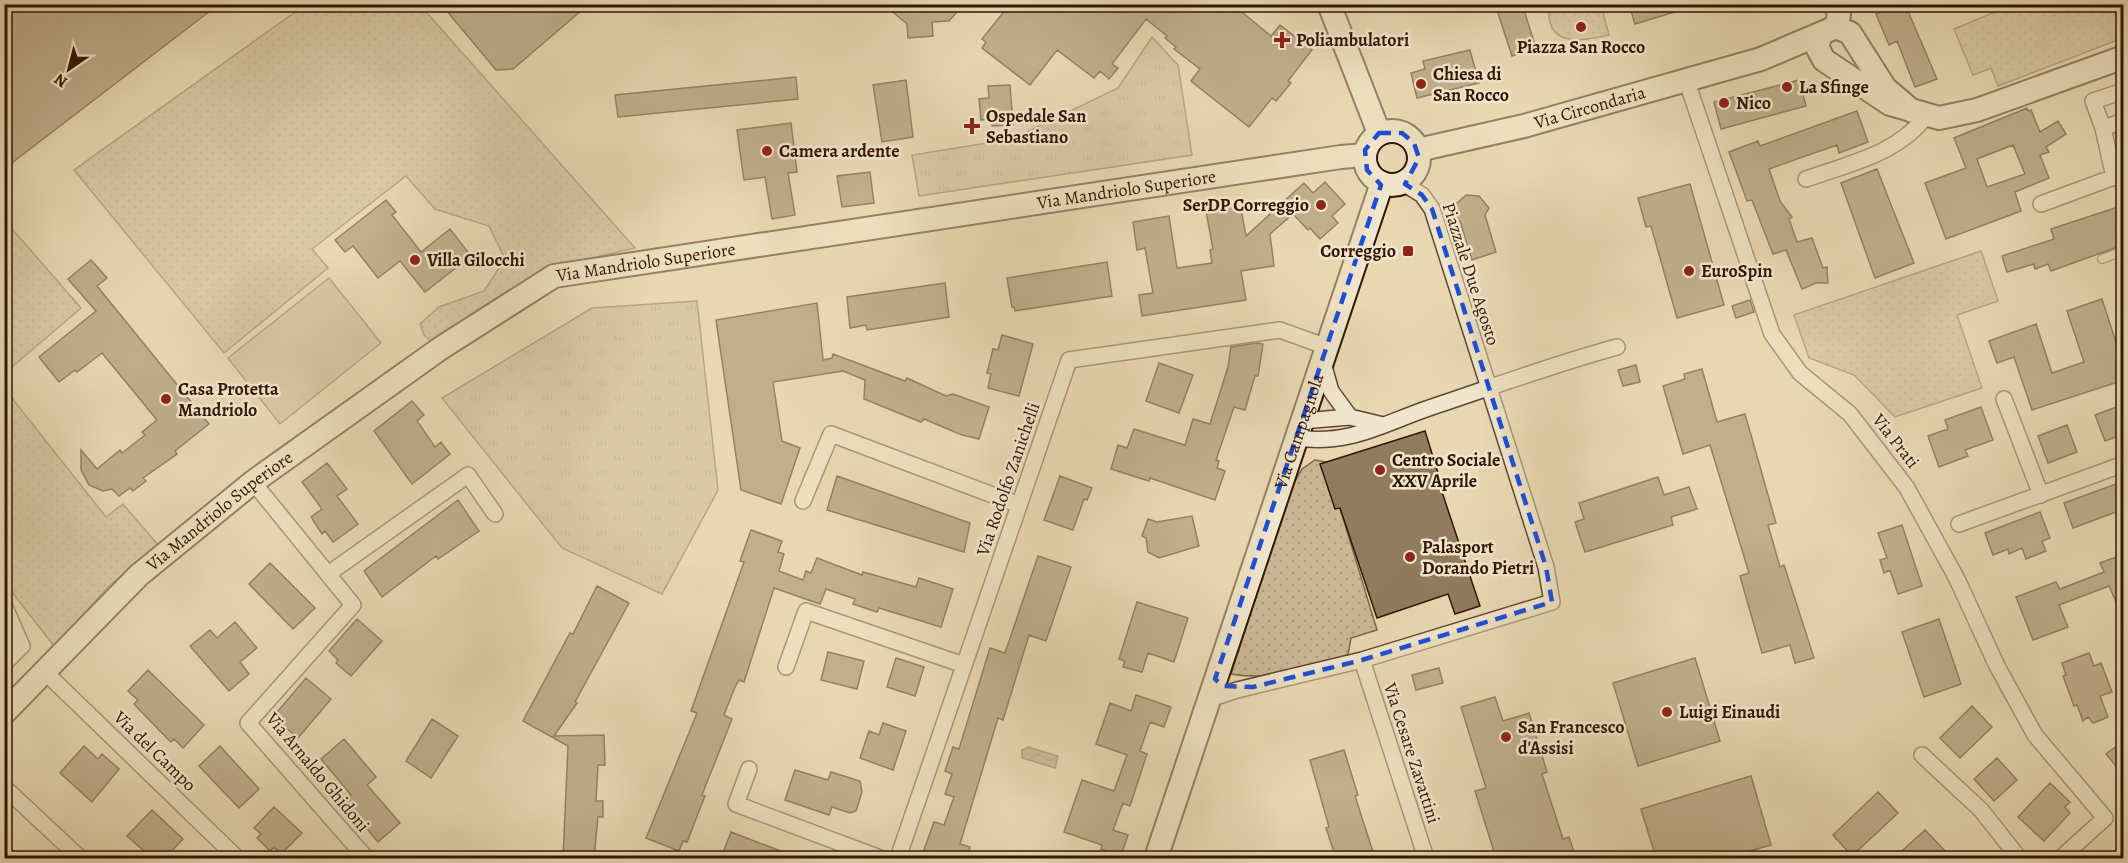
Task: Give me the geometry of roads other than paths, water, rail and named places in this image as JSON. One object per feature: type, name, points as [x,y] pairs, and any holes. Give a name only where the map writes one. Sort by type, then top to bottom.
[{"type":"main road","points":[[1329,4],[1380,133]]},
{"type":"main road","points":[[1919,113],[1885,88],[1850,33],[1831,22],[1817,47],[1827,61],[1890,105],[1919,113],[1939,118],[1973,112],[2124,57]]},
{"type":"main road","name":"Via Circondaria","points":[[1418,150],[1534,124],[1761,59],[1831,22]]},
{"type":"main road","points":[[1827,61],[1849,60],[1854,52],[1855,43]]},
{"type":"main road","name":"Via Circondaria","points":[[1761,59],[1827,61]]},
{"type":"main road","points":[[1389,131],[1402,133],[1414,142],[1418,150],[1417,169],[1392,183],[1367,170],[1365,155],[1370,141],[1380,133],[1389,131]]},
{"type":"main road","name":"Via Mandriolo Superiore","points":[[4,712],[140,575],[253,482],[441,348],[554,276],[715,249],[1365,155]]},
{"type":"main road","name":"Via Campagnola","points":[[1156,858],[1299,429],[1325,355],[1392,183]]},
{"type":"street","name":"Via Prati","points":[[1686,80],[1772,334],[1800,373],[1850,414],[1907,488],[1957,579],[1996,666],[2035,735],[2105,818],[2061,858]]},
{"type":"street","points":[[2041,204],[2114,177],[2103,128],[2093,102],[2124,91]]},
{"type":"street","points":[[1806,179],[1883,151],[1904,140],[1919,113]]},
{"type":"street","points":[[2103,128],[2124,121]]},
{"type":"street","name":"Piazzale Due Agosto","points":[[1362,660],[1552,602],[1546,567],[1507,439],[1487,389],[1432,209],[1422,195],[1392,183]]},
{"type":"street","name":"Via Rodolfo Zanichelli","points":[[898,858],[1069,360],[1280,330],[1325,355]]},
{"type":"street","points":[[1299,429],[1316,441],[1357,436],[1487,389],[1617,347]]},
{"type":"street","points":[[1325,355],[1331,391],[1350,417]]},
{"type":"street","points":[[2004,399],[2041,495]]},
{"type":"street","points":[[1299,429],[1350,417],[1383,425]]},
{"type":"street","points":[[803,501],[831,434],[1019,506]]},
{"type":"street","points":[[1959,524],[2124,464]]},
{"type":"street","points":[[328,574],[468,475],[495,514]]},
{"type":"street","name":"Via Arnaldo Ghidoni","points":[[253,482],[353,605],[248,723],[366,858]]},
{"type":"street","points":[[4,605],[22,646],[4,664]]},
{"type":"street","points":[[786,667],[806,611],[964,666]]},
{"type":"street","points":[[1211,690],[1237,690],[1362,660]]},
{"type":"street","name":"Via Cesare Zavattini","points":[[1362,660],[1426,858]]},
{"type":"street","name":"Via del Campo","points":[[45,672],[237,858]]},
{"type":"street","points":[[1211,690],[1237,690]]},
{"type":"street","points":[[1922,755],[1981,810],[2019,858]]},
{"type":"street","points":[[749,769],[736,804],[880,858]]},
{"type":"street","points":[[4,787],[80,858]]},
{"type":"lane","points":[[2114,177],[2124,191]]},
{"type":"lane","points":[[2102,259],[2124,251]]},
{"type":"water","points":[[1028,747],[1058,756],[1055,768],[1022,758],[1022,750]]},
{"type":"place","name":"Piazza San Rocco","points":[[1581,27]]},
{"type":"place","name":"Poliambulatori","points":[[1282,40]]},
{"type":"place","name":"Chiesa di San Rocco","points":[[1421,84]]},
{"type":"place","name":"La Sfinge","points":[[1787,87]]},
{"type":"place","name":"Nico","points":[[1724,103]]},
{"type":"place","name":"Ospedale San Sebastiano","points":[[972,126]]},
{"type":"place","name":"Camera ardente","points":[[767,151]]},
{"type":"place","name":"SerDP Correggio","points":[[1321,205]]},
{"type":"place","name":"Correggio","points":[[1408,251]]},
{"type":"place","name":"Villa Gilocchi","points":[[415,260]]},
{"type":"place","name":"EuroSpin","points":[[1689,271]]},
{"type":"place","name":"Casa Protetta Mandriolo","points":[[166,399]]},
{"type":"place","name":"Centro Sociale XXV Aprile","points":[[1380,470]]},
{"type":"place","name":"Palasport Dorando Pietri","points":[[1410,557]]},
{"type":"place","name":"Luigi Einaudi","points":[[1667,712]]},
{"type":"place","name":"San Francesco d'Assisi","points":[[1506,737]]}]
